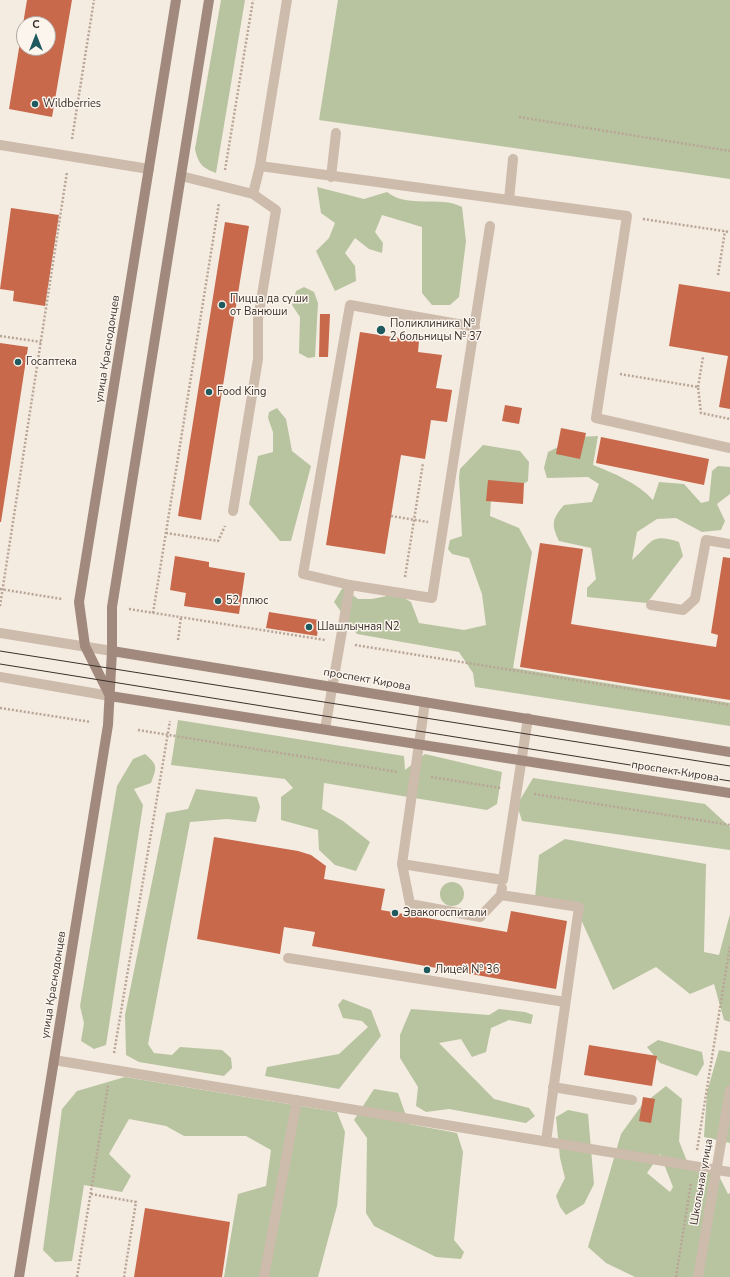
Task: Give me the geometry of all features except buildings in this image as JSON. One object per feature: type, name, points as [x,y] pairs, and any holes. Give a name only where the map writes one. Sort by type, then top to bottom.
[{"type":"main road","name":"улица Краснодонцев","points":[[110,696],[85,646],[79,602],[176,0]]},
{"type":"main road","name":"улица Краснодонцев","points":[[19,1277],[108,725],[112,650],[112,607],[209,0]]},
{"type":"main road","name":"проспект Кирова","points":[[112,650],[730,752]]},
{"type":"main road","name":"проспект Кирова","points":[[110,696],[730,793]]},
{"type":"street","points":[[253,194],[260,166],[287,0]]},
{"type":"street","points":[[331,177],[336,133]]},
{"type":"street","points":[[0,145],[149,169]]},
{"type":"street","points":[[509,200],[513,159]]},
{"type":"street","points":[[260,166],[331,177],[627,216],[596,418],[730,448]]},
{"type":"street","points":[[181,176],[253,194],[276,210],[258,319],[258,359],[233,511]]},
{"type":"street","points":[[475,327],[350,305],[303,574],[350,585],[432,598],[475,327],[490,226]]},
{"type":"street","points":[[651,605],[683,610],[695,599],[706,540],[730,544]]},
{"type":"street","points":[[324,729],[333,686],[350,585]]},
{"type":"street","name":"проспект Кирова","points":[[0,633],[112,650]]},
{"type":"street","name":"проспект Кирова","points":[[0,677],[110,696]]},
{"type":"street","points":[[425,702],[402,864],[410,904],[480,917],[501,895],[528,718]]},
{"type":"street","points":[[402,864],[503,880]]},
{"type":"street","points":[[501,895],[579,907],[546,1141]]},
{"type":"street","points":[[288,958],[565,1002]]},
{"type":"street","points":[[54,1060],[730,1172]]},
{"type":"street","points":[[553,1087],[632,1100]]},
{"type":"street","name":"Школьная улица","points":[[698,1277],[730,1090]]},
{"type":"street","points":[[264,1277],[297,1100]]},
{"type":"path","points":[[0,606],[1,589],[94,0]]},
{"type":"path","points":[[153,613],[253,0]]},
{"type":"path","points":[[519,117],[730,151]]},
{"type":"path","points":[[627,216],[730,232]]},
{"type":"path","points":[[718,275],[724,231]]},
{"type":"path","points":[[0,336],[41,342]]},
{"type":"path","points":[[703,357],[698,387],[701,413],[730,419]]},
{"type":"path","points":[[603,372],[698,387]]},
{"type":"path","points":[[402,593],[423,463]]},
{"type":"path","points":[[166,533],[218,541],[233,511]]},
{"type":"path","points":[[391,516],[443,524]]},
{"type":"path","points":[[1,589],[63,599]]},
{"type":"path","points":[[129,609],[730,705]]},
{"type":"path","points":[[178,640],[181,617]]},
{"type":"path","points":[[0,708],[91,722]]},
{"type":"path","points":[[77,1277],[171,716]]},
{"type":"path","points":[[138,730],[730,825]]},
{"type":"path","points":[[676,1277],[730,946]]},
{"type":"path","points":[[91,1194],[136,1202],[124,1277]]},
{"type":"green space","points":[[221,0],[245,0],[216,173],[207,169],[201,164],[195,149]]},
{"type":"green space","points":[[338,0],[730,0],[730,179],[319,120]]},
{"type":"green space","points":[[317,187],[364,199],[387,192],[404,200],[444,202],[462,207],[466,241],[459,297],[450,305],[432,305],[422,293],[422,227],[382,215],[375,232],[383,243],[382,253],[369,249],[355,238],[345,253],[355,266],[356,281],[335,291],[316,251],[329,238],[335,223],[321,213]]},
{"type":"green space","points":[[304,287],[314,292],[318,303],[315,357],[308,358],[299,353],[300,317],[292,305],[296,291]]},
{"type":"green space","points":[[277,408],[286,419],[292,451],[311,466],[291,541],[280,541],[249,504],[258,456],[273,452],[273,432],[268,418],[269,412]]},
{"type":"green space","points":[[598,436],[593,465],[617,475],[640,488],[653,500],[659,482],[684,484],[701,503],[709,501],[712,471],[718,466],[730,467],[730,494],[717,504],[725,521],[721,530],[702,532],[676,518],[657,519],[637,532],[632,560],[652,541],[662,538],[679,542],[683,556],[647,603],[587,597],[587,588],[596,579],[591,548],[559,541],[555,530],[555,518],[564,505],[592,502],[599,484],[588,477],[547,478],[544,468],[548,452],[578,437]]},
{"type":"green space","points":[[483,445],[520,451],[529,462],[528,481],[520,486],[492,483],[490,516],[519,528],[532,552],[513,668],[730,703],[730,726],[475,687],[473,673],[459,652],[357,634],[334,602],[343,587],[358,599],[372,599],[397,594],[411,602],[419,623],[464,630],[486,625],[482,594],[469,558],[452,554],[448,549],[450,540],[462,536],[459,477],[460,469]]},
{"type":"green space","points":[[178,720],[404,756],[405,770],[425,754],[502,772],[497,804],[487,810],[324,783],[322,809],[343,821],[370,842],[356,871],[335,865],[319,850],[318,830],[281,820],[281,797],[293,788],[285,779],[171,765]]},
{"type":"green space","points":[[145,754],[154,764],[155,770],[151,783],[134,789],[143,805],[106,1045],[94,1049],[81,1041],[84,1023],[80,1006],[117,786],[133,759]]},
{"type":"green space","points":[[533,778],[705,804],[730,827],[730,850],[522,821],[517,805]]},
{"type":"green space","points":[[196,789],[257,797],[260,807],[256,822],[227,819],[190,822],[148,1044],[154,1053],[172,1055],[180,1047],[222,1050],[231,1058],[232,1068],[224,1076],[139,1062],[126,1055],[125,1015],[166,813],[188,809]]},
{"type":"green space","points":[[565,839],[706,864],[704,952],[719,955],[730,914],[730,1022],[724,1020],[714,984],[690,994],[656,967],[613,990],[574,904],[535,898],[539,855]]},
{"type":"green space","points":[[452,882],[461,885],[464,894],[461,903],[452,906],[443,903],[440,894],[443,885]]},
{"type":"green space","points":[[343,999],[371,1010],[381,1036],[339,1089],[265,1076],[267,1067],[339,1054],[368,1027],[362,1021],[343,1018],[338,1005]]},
{"type":"green space","points":[[411,1009],[489,1015],[499,1009],[525,1012],[533,1015],[531,1024],[509,1020],[491,1028],[486,1052],[472,1057],[461,1039],[439,1043],[494,1099],[529,1108],[535,1116],[526,1123],[449,1109],[426,1112],[416,1106],[418,1087],[400,1058],[400,1035]]},
{"type":"green space","points":[[658,1040],[702,1052],[704,1064],[697,1076],[660,1063],[647,1047]]},
{"type":"green space","points":[[719,1050],[730,1052],[730,1143],[704,1137],[707,1092]]},
{"type":"green space","points":[[125,1077],[337,1112],[345,1132],[337,1206],[318,1277],[224,1277],[238,1194],[266,1186],[271,1150],[246,1136],[184,1136],[166,1126],[129,1119],[109,1154],[131,1176],[122,1192],[84,1185],[72,1261],[55,1262],[43,1250],[62,1109],[77,1091]]},
{"type":"green space","points":[[666,1086],[682,1099],[679,1141],[690,1169],[716,1170],[728,1194],[730,1193],[730,1277],[635,1277],[606,1263],[588,1247],[621,1134],[642,1105]],"holes":[[[660,1154],[673,1187],[670,1192],[647,1173]]]},
{"type":"green space","points":[[374,1089],[398,1093],[409,1124],[457,1133],[463,1152],[454,1240],[464,1252],[461,1259],[436,1257],[374,1226],[366,1213],[367,1138],[354,1120]]},
{"type":"green space","points":[[568,1110],[588,1114],[594,1184],[584,1204],[566,1215],[560,1207],[556,1196],[565,1178],[560,1158],[556,1117]]},
{"type":"tram line","points":[[0,651],[730,766]]},
{"type":"tram line","points":[[0,664],[730,781]]},
{"type":"place","name":"Wildberries","points":[[35,104]]},
{"type":"place","name":"Пицца да суши от Ванюши","points":[[222,305]]},
{"type":"place","name":"Поликлиника № 2 больницы № 37","points":[[381,330]]},
{"type":"place","name":"Госаптека","points":[[18,362]]},
{"type":"place","name":"Food King","points":[[209,392]]},
{"type":"place","name":"52 плюс","points":[[218,601]]},
{"type":"place","name":"Шашлычная N2","points":[[309,627]]},
{"type":"place","name":"Эвакогоспитали","points":[[395,913]]},
{"type":"place","name":"Лицей № 36","points":[[427,970]]}]
